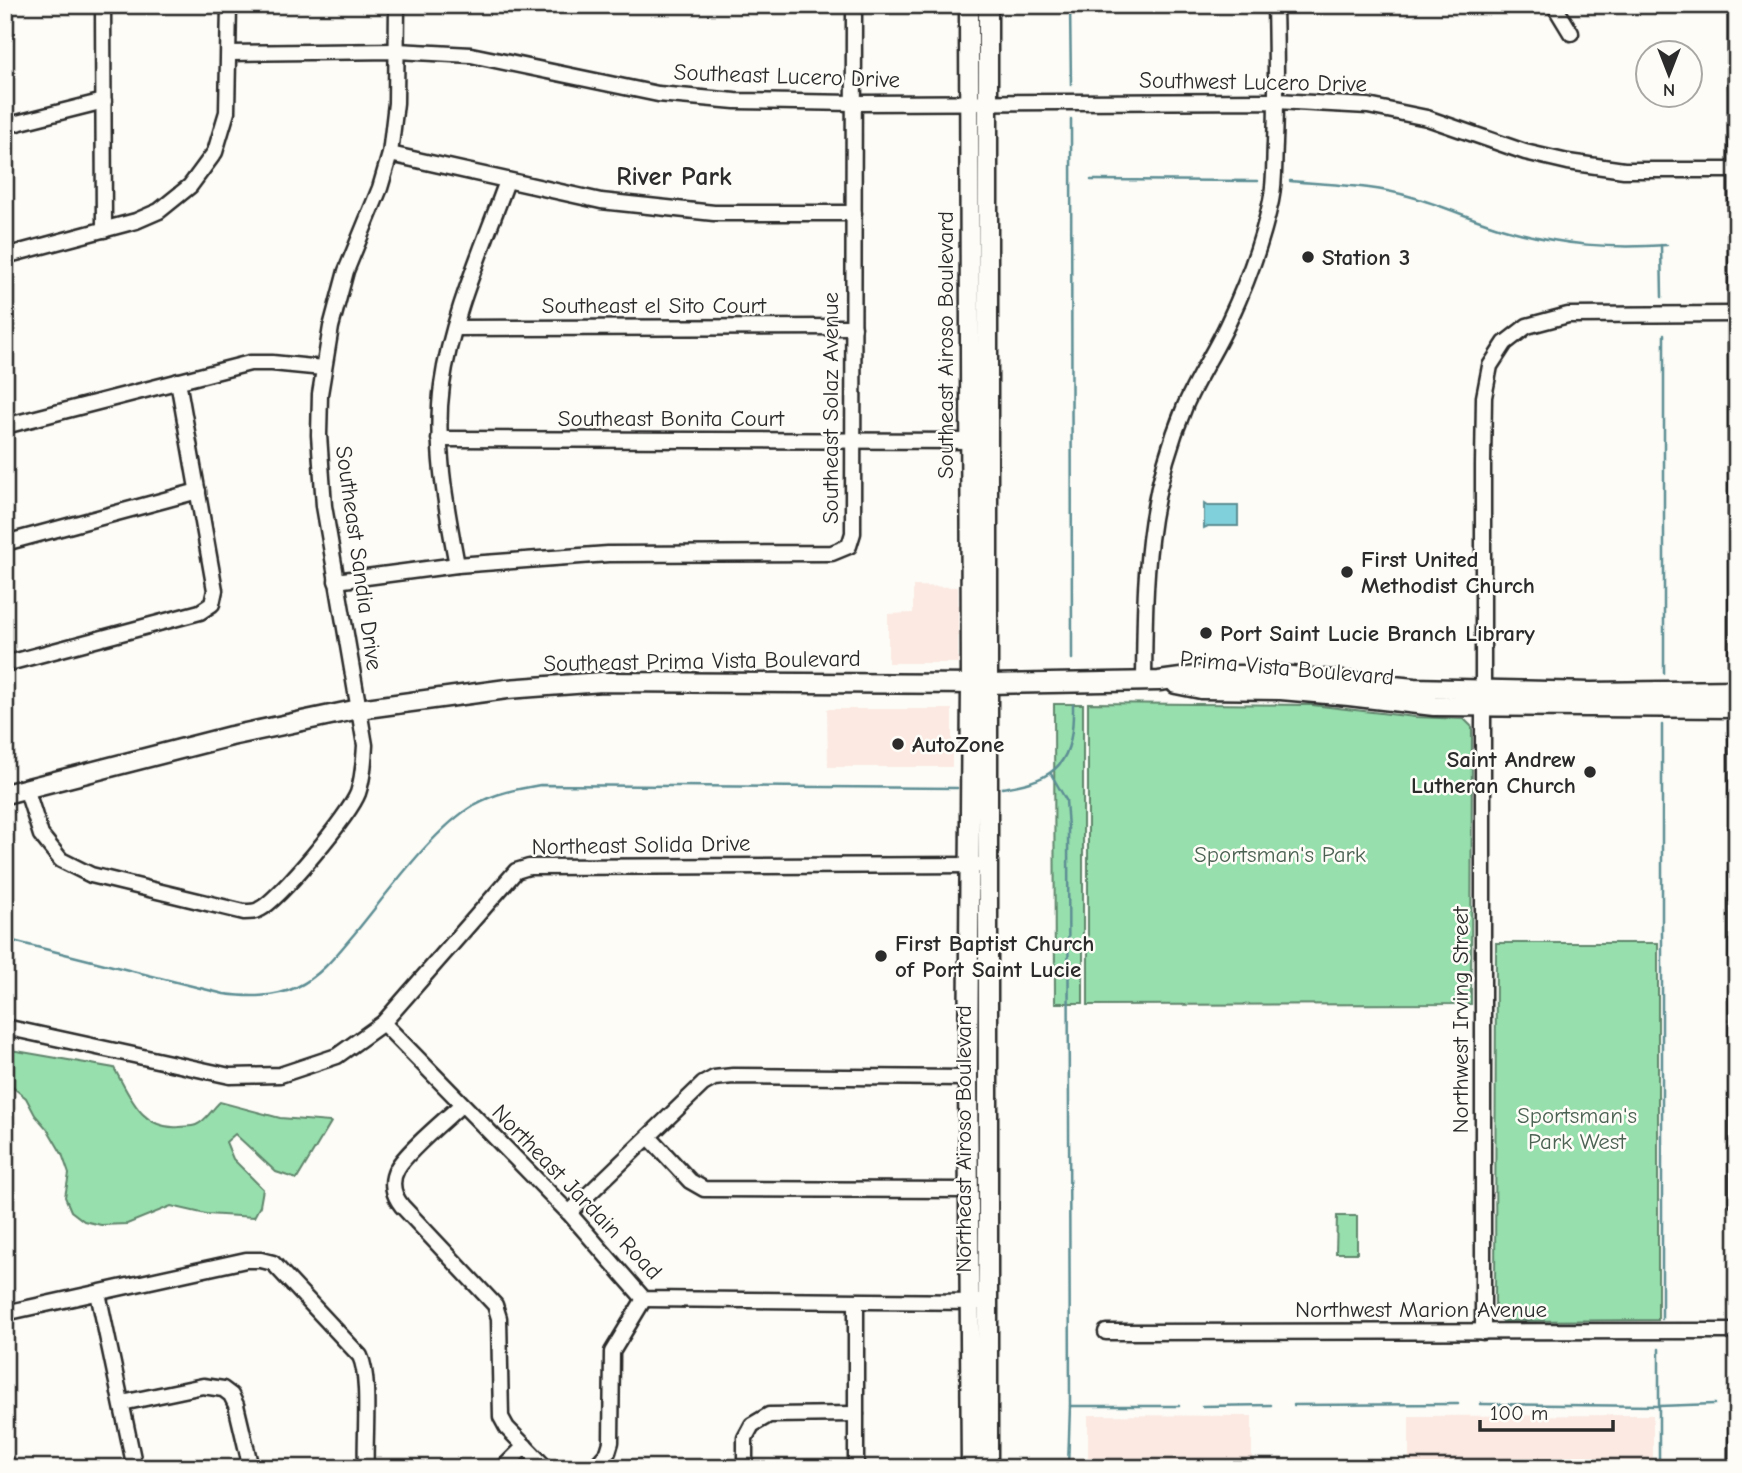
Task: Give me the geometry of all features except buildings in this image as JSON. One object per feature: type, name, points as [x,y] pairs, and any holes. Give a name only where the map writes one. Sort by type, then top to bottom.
[{"type":"main road","name":"Southeast Airoso Boulevard","points":[[969,5],[970,268],[979,441]]},
{"type":"main road","name":"Southeast Airoso Boulevard","points":[[979,684],[979,441],[988,268],[988,5]]},
{"type":"main road","points":[[970,268],[988,268]]},
{"type":"main road","name":"Prima Vista Boulevard","points":[[1152,681],[1203,675],[1295,675],[1483,698],[1591,692],[1736,699]]},
{"type":"main road","name":"Southeast Prima Vista Boulevard","points":[[5,794],[231,736],[359,709],[507,689],[602,682],[979,684],[1152,681]]},
{"type":"main road","name":"Northeast Airoso Boulevard","points":[[971,1468],[979,1302],[979,684]]},
{"type":"main road","name":"Northeast Airoso Boulevard","points":[[979,865],[968,1078],[970,1189],[988,1468]]},
{"type":"street","points":[[103,5],[104,230]]},
{"type":"street","points":[[5,256],[104,230],[159,211],[190,187],[215,152],[227,112],[229,5]]},
{"type":"street","name":"Southeast Sandia Drive","points":[[26,788],[41,835],[61,860],[91,875],[244,912],[259,911],[275,898],[345,817],[357,795],[364,768],[365,745],[324,506],[319,435],[323,368],[331,327],[346,271],[380,188],[390,154],[396,103],[397,5]]},
{"type":"street","name":"Southeast Solaz Avenue","points":[[336,581],[457,565],[608,554],[832,553],[849,546],[853,533],[854,5]]},
{"type":"street","points":[[1152,681],[1145,587],[1152,513],[1166,459],[1186,404],[1229,323],[1256,255],[1274,183],[1277,101],[1275,5]]},
{"type":"street","points":[[1554,5],[1571,33]]},
{"type":"street","points":[[1736,5],[1737,1201]]},
{"type":"street","name":"Southeast Lucero Drive","points":[[230,53],[397,51],[471,55],[658,94],[735,101],[970,102]]},
{"type":"street","points":[[5,126],[104,101]]},
{"type":"street","name":"Southwest Lucero Drive","points":[[970,102],[1277,101],[1368,106],[1427,118],[1525,152],[1569,162],[1624,170],[1736,170]]},
{"type":"street","points":[[390,154],[601,201],[715,213],[854,213]]},
{"type":"street","points":[[457,565],[443,489],[439,439],[442,385],[455,328],[507,181]]},
{"type":"street","name":"Northwest Irving Street","points":[[1483,1332],[1484,397],[1490,366],[1505,343],[1527,326],[1568,315],[1736,314]]},
{"type":"street","name":"Southeast el Sito Court","points":[[455,328],[854,327]]},
{"type":"street","points":[[5,426],[250,363],[323,368]]},
{"type":"street","points":[[5,664],[200,612],[212,604],[215,590],[178,381]]},
{"type":"street","name":"Southeast Bonita Court","points":[[439,439],[979,441]]},
{"type":"street","points":[[5,543],[198,491]]},
{"type":"street","name":"Northeast Solida Drive","points":[[5,1027],[230,1076],[280,1075],[337,1056],[383,1023],[516,871],[529,867],[979,865]]},
{"type":"street","name":"Northeast Jardain Road","points":[[383,1023],[569,1213],[644,1299],[979,1302]]},
{"type":"street","points":[[569,1213],[703,1084],[721,1076],[968,1078]]},
{"type":"street","points":[[461,1105],[402,1162],[395,1175],[393,1189],[402,1206],[495,1305],[499,1318],[500,1417],[546,1468]]},
{"type":"street","points":[[649,1137],[690,1181],[704,1189],[970,1189]]},
{"type":"street","points":[[5,1313],[246,1260],[261,1259],[273,1264],[360,1356],[366,1368],[366,1468]]},
{"type":"street","points":[[98,1293],[135,1468]]},
{"type":"street","points":[[594,1468],[608,1452],[611,1442],[612,1352],[644,1299]]},
{"type":"street","points":[[856,1302],[856,1468]]},
{"type":"street","name":"Northwest Marion Avenue","points":[[1106,1332],[1737,1331]]},
{"type":"street","points":[[122,1403],[203,1386],[223,1389],[231,1395],[236,1405],[251,1468]]},
{"type":"street","points":[[1736,1468],[1737,1392]]},
{"type":"street","points":[[745,1468],[745,1438],[752,1425],[769,1415],[856,1414]]},
{"type":"street","points":[[503,1468],[525,1446]]},
{"type":"street","points":[[5,1462],[6,1468]]},
{"type":"shaded area","points":[[913,586],[958,587],[958,663],[888,663],[888,614],[913,613]]},
{"type":"shaded area","points":[[827,709],[952,709],[952,767],[828,767]]},
{"type":"shaded area","points":[[1088,1415],[1252,1416],[1252,1468],[1088,1468]]},
{"type":"shaded area","points":[[1653,1415],[1653,1468],[1409,1468],[1409,1416]]},
{"type":"green space","name":"Sportsman's Park","points":[[1088,703],[1312,705],[1415,717],[1464,719],[1472,727],[1471,1004],[1088,1005]]},
{"type":"green space","points":[[1054,704],[1083,704],[1083,1003],[1055,1003]]},
{"type":"green space","name":"Sportsman's Park West","points":[[1496,943],[1658,943],[1658,1320],[1503,1321],[1495,1313]]},
{"type":"green space","points":[[5,1049],[114,1068],[138,1109],[155,1123],[166,1126],[196,1125],[220,1102],[280,1118],[331,1122],[297,1179],[276,1172],[235,1134],[226,1142],[233,1159],[263,1189],[260,1206],[254,1217],[206,1214],[171,1206],[127,1224],[101,1225],[84,1221],[71,1211],[65,1197],[69,1174],[62,1154],[26,1098],[5,1081]]},
{"type":"green space","points":[[1337,1216],[1357,1216],[1357,1253],[1336,1253]]},
{"type":"water","points":[[1204,504],[1238,506],[1238,526],[1204,528]]},
{"type":"waterway","points":[[1070,5],[1071,85]]},
{"type":"waterway","points":[[1071,119],[1072,659]]},
{"type":"waterway","points":[[1091,180],[1258,181]]},
{"type":"waterway","points":[[1290,181],[1397,193],[1496,226],[1548,239],[1606,246],[1667,245]]},
{"type":"waterway","points":[[1661,245],[1662,297]]},
{"type":"waterway","points":[[1664,334],[1664,673]]},
{"type":"waterway","points":[[1002,788],[1037,780],[1059,765],[1070,741],[1073,705]]},
{"type":"waterway","points":[[1662,725],[1662,1319]]},
{"type":"waterway","points":[[1051,774],[1066,800],[1068,828],[1068,1468]]},
{"type":"waterway","points":[[5,939],[224,994],[270,995],[297,987],[321,970],[336,956],[442,830],[474,805],[498,794],[540,785],[957,788]]},
{"type":"waterway","points":[[1659,1349],[1659,1468]]},
{"type":"waterway","points":[[1294,1405],[1458,1404]]},
{"type":"waterway","points":[[1480,1404],[1715,1404]]},
{"type":"waterway","points":[[1202,1406],[1271,1405]]},
{"type":"waterway","points":[[1070,1406],[1179,1406]]},
{"type":"place","name":"Station 3","points":[[1308,257]]},
{"type":"place","name":"First United Methodist Church","points":[[1347,572]]},
{"type":"place","name":"Port Saint Lucie Branch Library","points":[[1206,633]]},
{"type":"place","name":"AutoZone","points":[[898,744]]},
{"type":"place","name":"Saint Andrew Lutheran Church","points":[[1590,772]]},
{"type":"place","name":"First Baptist Church of Port Saint Lucie","points":[[881,956]]},
{"type":"district","name":"River Park","points":[[674,177]]}]
